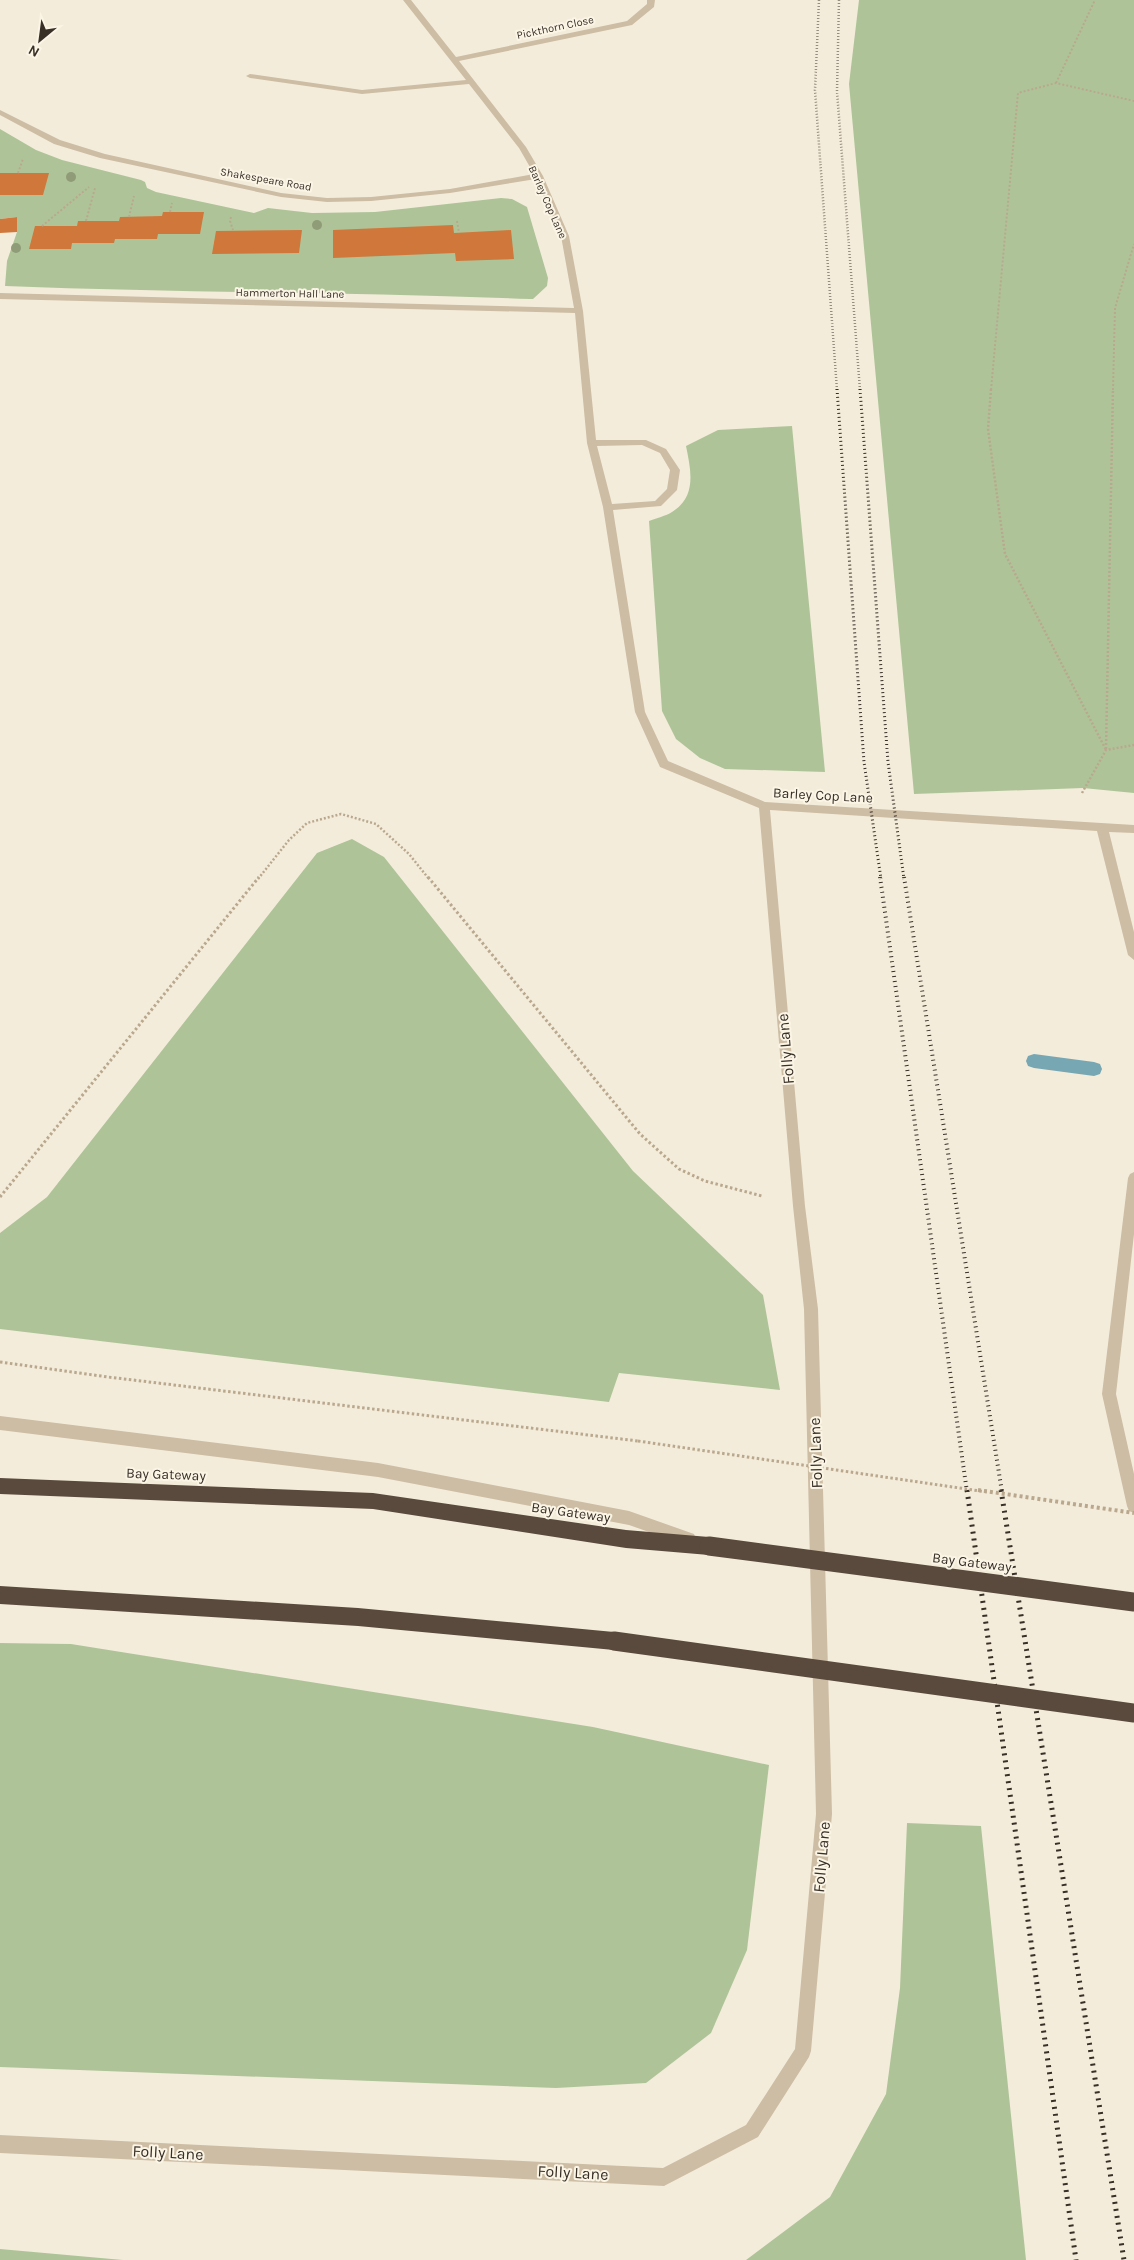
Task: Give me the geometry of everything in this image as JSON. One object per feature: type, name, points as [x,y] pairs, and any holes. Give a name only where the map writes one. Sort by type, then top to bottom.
[{"type":"highway","name":"Bay Gateway","points":[[0,1486],[373,1501],[626,1539],[709,1546],[1134,1602]]},
{"type":"highway","points":[[0,1596],[358,1617],[614,1641],[1134,1713]]},
{"type":"street","name":"Barley Cop Lane","points":[[407,0],[522,147],[539,176],[565,236],[579,311],[592,443],[608,507],[640,712],[664,764],[764,806],[1134,829]]},
{"type":"street","name":"Pickthorn Close","points":[[453,60],[629,23],[651,5],[651,0]]},
{"type":"street","points":[[250,76],[362,92],[470,82]]},
{"type":"street","name":"Shakespeare Road","points":[[0,112],[57,142],[103,156],[281,196],[327,200],[371,198],[450,191],[539,176]]},
{"type":"street","name":"Hammerton Hall Lane","points":[[0,296],[579,311]]},
{"type":"street","points":[[592,443],[643,442],[663,450],[675,470],[672,490],[658,504],[608,507]]},
{"type":"street","name":"Folly Lane","points":[[0,2144],[664,2177],[752,2131],[804,2052],[824,1814],[811,1309],[799,1206],[764,806]]},
{"type":"street","points":[[1102,827],[1134,955]]},
{"type":"street","points":[[1134,1178],[1109,1394],[1134,1506]]},
{"type":"street","points":[[0,1423],[378,1470],[629,1518],[709,1546]]},
{"type":"path","points":[[1056,83],[1095,0]]},
{"type":"path","points":[[1106,750],[1005,554],[988,429],[1000,274],[1018,92],[1056,83],[1134,101]]},
{"type":"path","points":[[86,221],[97,181]]},
{"type":"path","points":[[42,226],[91,186]]},
{"type":"path","points":[[1074,825],[1083,788],[1106,750],[1115,308],[1134,244]]},
{"type":"path","points":[[1106,750],[1134,745]]},
{"type":"path","points":[[0,1196],[288,840],[307,823],[341,814],[376,824],[408,854],[640,1134],[678,1169],[705,1181],[799,1206]]},
{"type":"path","points":[[0,1362],[108,1377],[638,1441],[1134,1513]]},
{"type":"green space","points":[[859,0],[1134,0],[1134,793],[1083,788],[914,794],[849,84]]},
{"type":"green space","points":[[0,129],[36,150],[62,160],[141,180],[145,182],[147,188],[156,192],[254,213],[268,208],[312,213],[375,212],[501,198],[512,199],[527,207],[548,278],[547,286],[533,299],[530,299],[5,286],[7,261],[17,232],[17,217],[0,219]]},
{"type":"green space","points":[[792,426],[825,772],[725,769],[700,758],[676,739],[662,711],[649,521],[667,515],[680,506],[689,491],[690,474],[686,446],[718,430]]},
{"type":"green space","points":[[352,839],[384,857],[633,1171],[763,1295],[780,1390],[619,1373],[609,1402],[0,1329],[0,1233],[47,1197],[317,853]]},
{"type":"green space","points":[[0,1643],[71,1644],[593,1727],[769,1765],[747,1950],[711,2033],[646,2083],[556,2088],[0,2067]]},
{"type":"green space","points":[[907,1823],[981,1826],[1026,2260],[746,2260],[830,2197],[886,2094],[900,1988]]},
{"type":"green space","points":[[0,2249],[123,2260],[0,2260]]},
{"type":"building","points":[[0,173],[49,173],[43,195],[0,195]]},
{"type":"building","points":[[163,212],[204,212],[200,234],[158,234],[157,239],[115,239],[114,243],[72,243],[71,249],[29,249],[35,226],[77,226],[78,221],[119,221],[120,217],[162,216]]},
{"type":"building","points":[[17,217],[17,232],[0,233],[0,219]]},
{"type":"building","points":[[453,225],[454,233],[511,230],[514,259],[456,261],[455,253],[333,258],[333,230]]},
{"type":"building","points":[[302,230],[299,253],[212,254],[216,231]]},
{"type":"waterway","points":[[1034,1061],[1094,1069]]},
{"type":"railway","points":[[819,0],[815,90],[837,390]]},
{"type":"railway","points":[[839,0],[837,91],[860,390]]},
{"type":"railway","points":[[837,389],[864,762],[881,879]]},
{"type":"railway","points":[[860,389],[888,762],[904,879]]},
{"type":"railway","points":[[880,877],[967,1492]]},
{"type":"railway","points":[[904,877],[1002,1492]]},
{"type":"railway","points":[[967,1490],[1076,2260]]},
{"type":"railway","points":[[1001,1490],[1124,2260]]}]
